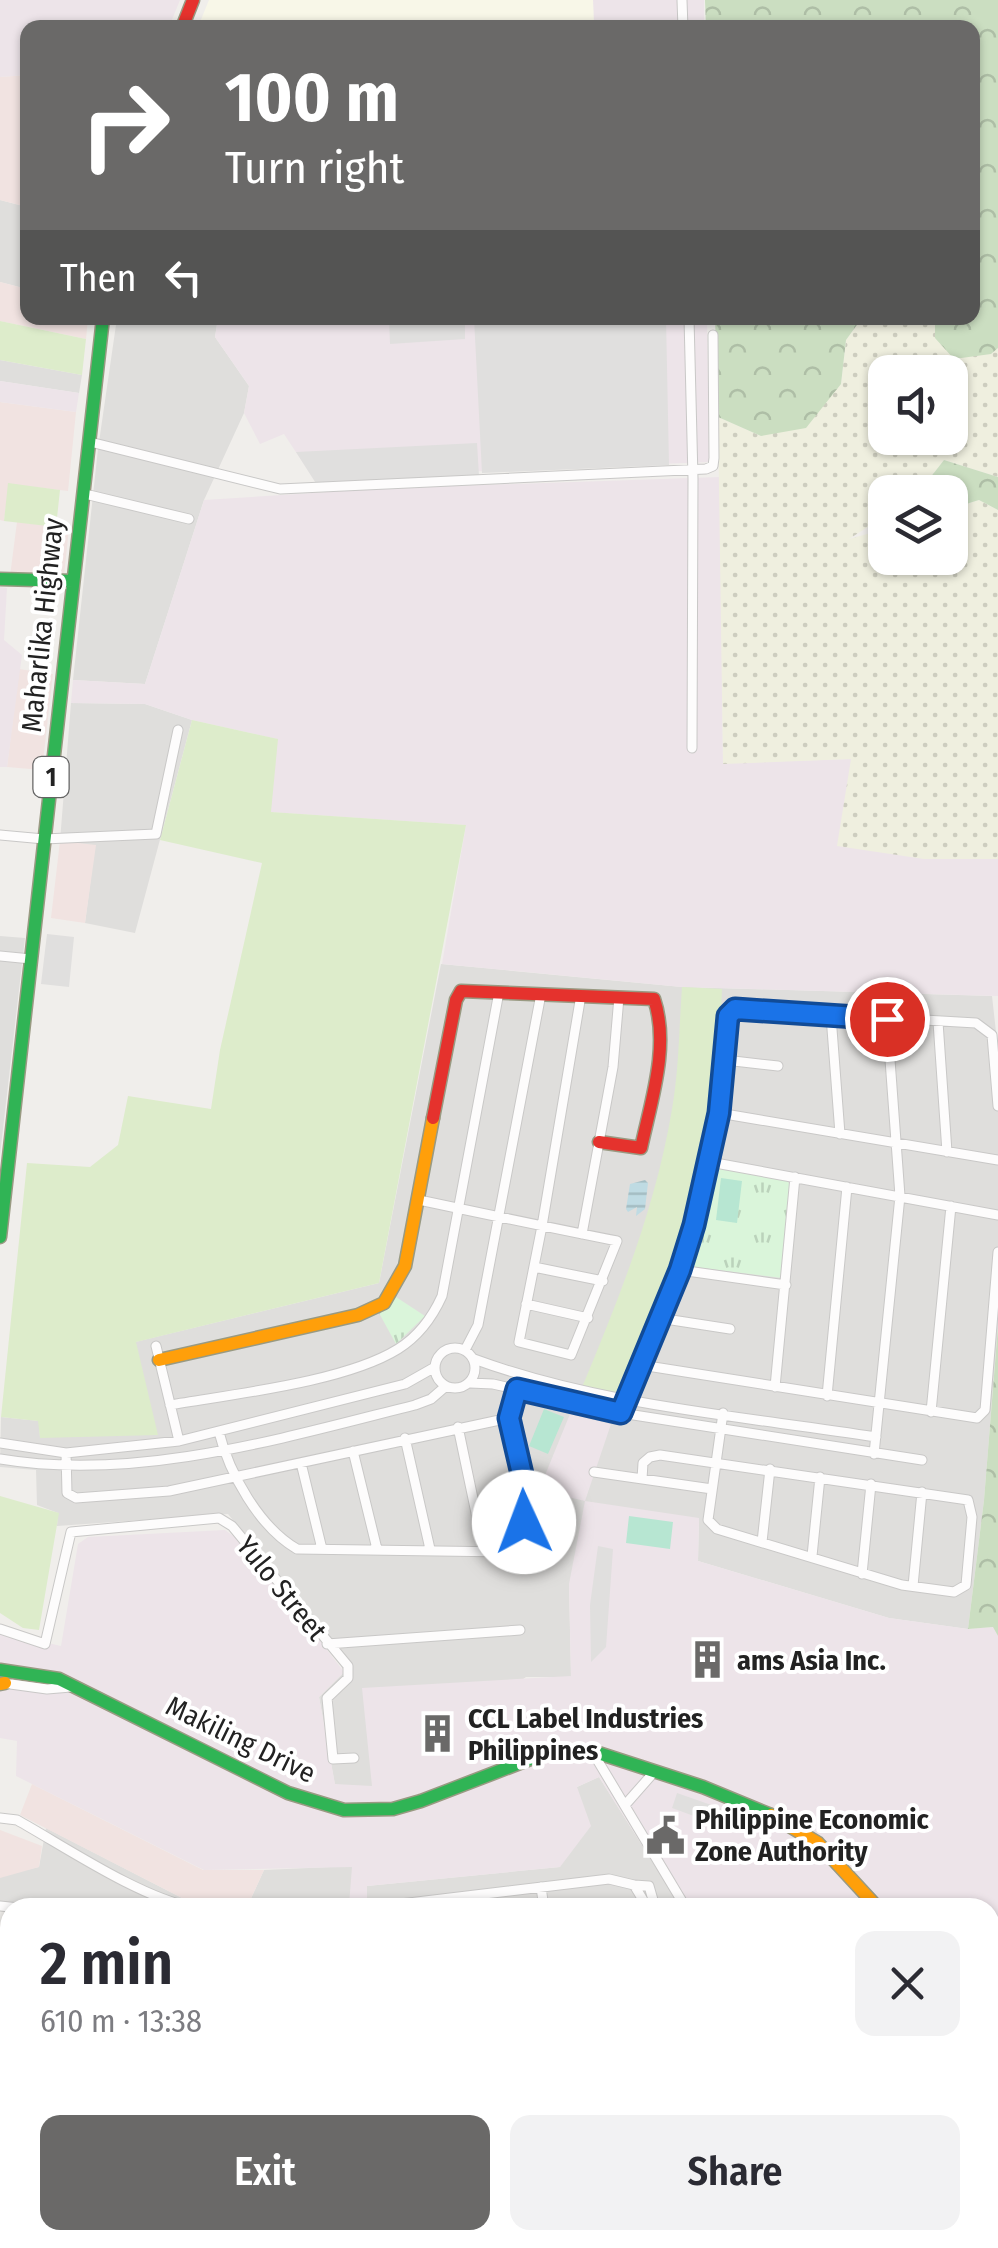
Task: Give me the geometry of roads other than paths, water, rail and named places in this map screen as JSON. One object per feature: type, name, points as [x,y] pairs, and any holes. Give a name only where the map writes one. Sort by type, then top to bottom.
[{"type":"main road","name":"Maharlika Highway","points":[[0,1238],[103,325]]},
{"type":"main road","points":[[0,579],[73,581]]},
{"type":"main road","points":[[158,1353],[358,1315],[384,1303],[405,1266],[456,1000],[461,991],[654,999],[661,1010],[656,1078],[640,1148],[599,1142]]},
{"type":"main road","name":"Makiling Drive","points":[[1,1680],[58,1679],[288,1793],[315,1804],[360,1812],[416,1803],[525,1759],[569,1750],[592,1751],[749,1806],[808,1836],[869,1898]]},
{"type":"street","points":[[689,325],[692,748]]},
{"type":"street","points":[[88,441],[280,489],[706,470],[713,466],[714,458],[713,335]]},
{"type":"street","points":[[82,493],[188,519]]},
{"type":"street","points":[[0,835],[44,839],[156,834],[178,730]]},
{"type":"street","points":[[0,956],[31,959]]},
{"type":"street","points":[[170,1406],[366,1365],[414,1338],[433,1316],[442,1296],[500,992]]},
{"type":"street","points":[[464,1350],[478,1324],[541,994]]},
{"type":"street","points":[[419,1200],[459,1209],[542,1226],[617,1241],[571,1355],[519,1342],[542,1226],[581,995]]},
{"type":"street","points":[[582,1234],[613,1066],[619,997]]},
{"type":"street","points":[[621,1413],[680,1270],[710,1162],[726,1060],[728,1016],[735,1009],[976,1022],[992,1035],[998,1106]]},
{"type":"street","points":[[830,1016],[840,1134]]},
{"type":"street","points":[[874,1454],[900,1196],[887,1019]]},
{"type":"street","points":[[938,1022],[946,1152]]},
{"type":"street","points":[[726,1060],[778,1066]]},
{"type":"street","points":[[719,1113],[998,1160]]},
{"type":"street","points":[[710,1162],[998,1214]]},
{"type":"street","points":[[775,1387],[795,1177]]},
{"type":"street","points":[[827,1396],[848,1187]]},
{"type":"street","points":[[931,1412],[951,1206]]},
{"type":"street","points":[[641,1365],[977,1418],[985,1410],[998,1252]]},
{"type":"street","points":[[534,1267],[603,1281]]},
{"type":"street","points":[[680,1270],[786,1285]]},
{"type":"street","points":[[526,1304],[588,1318]]},
{"type":"street","points":[[659,1318],[730,1329]]},
{"type":"street","points":[[0,1443],[66,1453],[179,1441],[405,1384],[435,1366],[440,1354],[452,1348],[518,1375],[627,1400],[876,1437]]},
{"type":"street","points":[[158,1353],[179,1441]]},
{"type":"street","points":[[435,1366],[438,1378],[446,1386],[459,1388],[470,1382],[476,1372],[474,1359]]},
{"type":"street","points":[[470,1382],[621,1413],[922,1460]]},
{"type":"street","points":[[0,1459],[65,1466],[224,1451],[414,1405],[431,1399],[446,1386]]},
{"type":"street","points":[[220,1432],[234,1479],[283,1541],[297,1549],[515,1550],[528,1500],[509,1418],[517,1389]]},
{"type":"street","points":[[642,1479],[644,1463],[650,1457],[716,1462],[770,1469],[968,1500],[971,1505],[966,1585],[954,1592],[912,1586],[716,1529],[708,1520],[712,1489],[716,1462],[721,1430],[723,1414]]},
{"type":"street","points":[[66,1453],[67,1493],[76,1498],[170,1491],[509,1418]]},
{"type":"street","points":[[458,1428],[484,1551]]},
{"type":"street","points":[[405,1438],[430,1549]]},
{"type":"street","points":[[352,1451],[376,1548]]},
{"type":"street","points":[[301,1463],[322,1549]]},
{"type":"street","points":[[762,1542],[770,1469]]},
{"type":"street","points":[[594,1472],[712,1489]]},
{"type":"street","points":[[812,1556],[820,1478]]},
{"type":"street","points":[[862,1574],[872,1484]]},
{"type":"street","points":[[912,1586],[922,1492]]},
{"type":"street","name":"Yulo Street","points":[[0,1629],[45,1644],[71,1532],[219,1518],[232,1526],[348,1666],[348,1678],[327,1698],[333,1759],[354,1758]]},
{"type":"street","points":[[327,1644],[520,1630]]},
{"type":"street","points":[[592,1751],[680,1898]]},
{"type":"street","points":[[624,1805],[655,1771]]},
{"type":"street","points":[[0,1818],[16,1820],[164,1898]]},
{"type":"street","points":[[450,1898],[608,1879],[634,1885],[646,1898]]},
{"type":"street","points":[[541,1887],[543,1898]]},
{"type":"water","points":[[645,1180],[645,1209],[636,1216],[637,1207],[628,1212],[626,1209],[630,1184]]},
{"type":"place","name":"ams Asia Inc.","points":[[707,1660]]},
{"type":"place","name":"CCL Label Industries Philippines","points":[[438,1734]]},
{"type":"place","name":"Philippine Economic Zone Authority","points":[[665,1835]]}]
